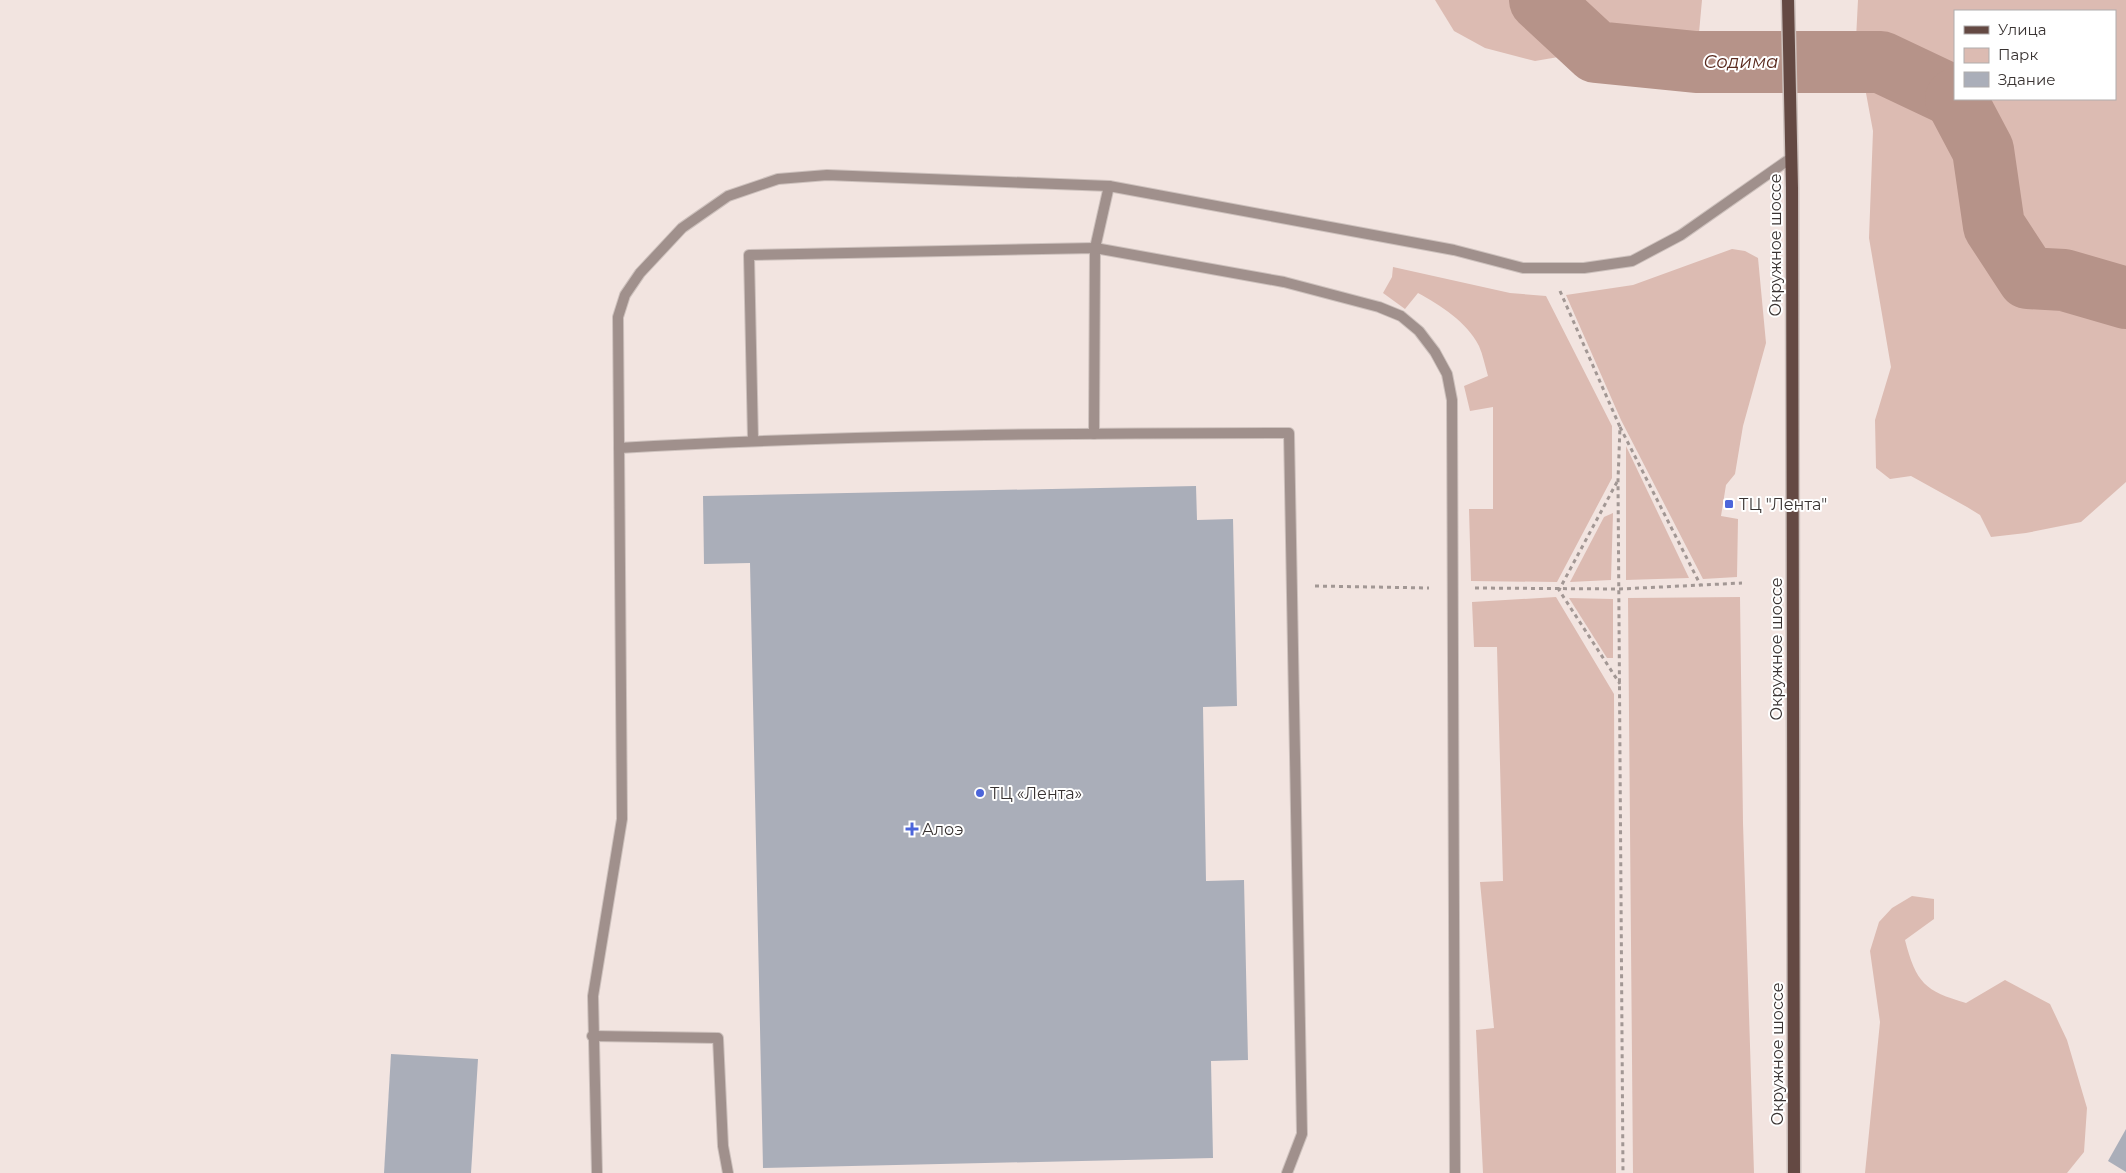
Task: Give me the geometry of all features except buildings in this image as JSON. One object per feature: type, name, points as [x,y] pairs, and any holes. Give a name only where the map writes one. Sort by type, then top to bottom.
[{"type":"main road","name":"Окружное шоссе","points":[[1788,4],[1791,158],[1794,1173]]},
{"type":"lane","points":[[597,1173],[592,1036],[593,996],[622,819],[618,317],[625,295],[640,273],[682,228],[728,196],[778,179],[827,175],[1109,186],[1454,250],[1523,268],[1584,268],[1632,260],[1681,235],[1791,158]]},
{"type":"lane","points":[[1094,434],[1095,248],[1109,186]]},
{"type":"lane","points":[[753,440],[749,255],[1095,248],[1284,282],[1379,307],[1400,316],[1419,331],[1447,374],[1452,400],[1455,1173]]},
{"type":"lane","points":[[619,448],[753,440],[1094,434],[1289,434],[1302,1134],[1287,1173]]},
{"type":"lane","points":[[592,1036],[718,1038],[723,1146],[728,1173]]},
{"type":"path","points":[[1550,268],[1620,427],[1701,586]]},
{"type":"path","points":[[1620,427],[1618,480],[1623,1173]]},
{"type":"path","points":[[1559,590],[1618,480]]},
{"type":"path","points":[[1292,586],[1559,590],[1742,583]]},
{"type":"path","points":[[1559,590],[1620,685]]},
{"type":"green space","points":[[1435,0],[1702,0],[1699,33],[1535,61],[1485,48],[1454,31]]},
{"type":"green space","points":[[1858,0],[2126,0],[2126,482],[2081,522],[2026,533],[1991,537],[1980,515],[1967,507],[1911,476],[1890,479],[1876,468],[1875,420],[1891,367],[1869,238],[1873,131],[1856,39]]},
{"type":"green space","points":[[1732,249],[1745,251],[1758,258],[1766,343],[1743,426],[1735,474],[1726,485],[1721,516],[1738,519],[1737,577],[1703,579],[1621,420],[1566,295],[1633,285]]},
{"type":"green space","points":[[1393,267],[1510,293],[1546,296],[1612,426],[1612,478],[1557,582],[1471,581],[1469,509],[1493,509],[1493,407],[1470,411],[1464,386],[1488,376],[1483,357],[1474,337],[1452,315],[1418,293],[1405,309],[1383,293],[1392,277]]},
{"type":"green space","points":[[1626,446],[1689,578],[1626,580]]},
{"type":"green space","points":[[1613,513],[1611,580],[1570,582],[1604,517]]},
{"type":"green space","points":[[1556,597],[1614,694],[1616,1173],[1483,1173],[1476,1030],[1494,1028],[1480,882],[1503,881],[1497,647],[1474,647],[1472,602]]},
{"type":"green space","points":[[1740,597],[1743,823],[1754,1173],[1633,1173],[1628,598]]},
{"type":"green space","points":[[1569,598],[1613,599],[1613,658],[1607,658]]},
{"type":"green space","points":[[1912,896],[1934,899],[1934,919],[1905,940],[1913,966],[1924,983],[1941,994],[1966,1003],[2005,980],[2050,1004],[2067,1040],[2087,1108],[2084,1152],[2067,1173],[1865,1173],[1880,1022],[1870,951],[1879,922],[1892,908]]},
{"type":"waterway","name":"Содима","points":[[1540,0],[1596,52],[1696,62],[1881,62],[1954,97]]},
{"type":"waterway","name":"Содима","points":[[1957,100],[1983,150],[1994,226],[2028,278],[2064,280],[2126,298]]},
{"type":"place","name":"ТЦ \"Лента\"","points":[[1729,504]]},
{"type":"place","name":"ТЦ «Лента»","points":[[980,793]]},
{"type":"place","name":"Алоэ","points":[[912,829]]}]
